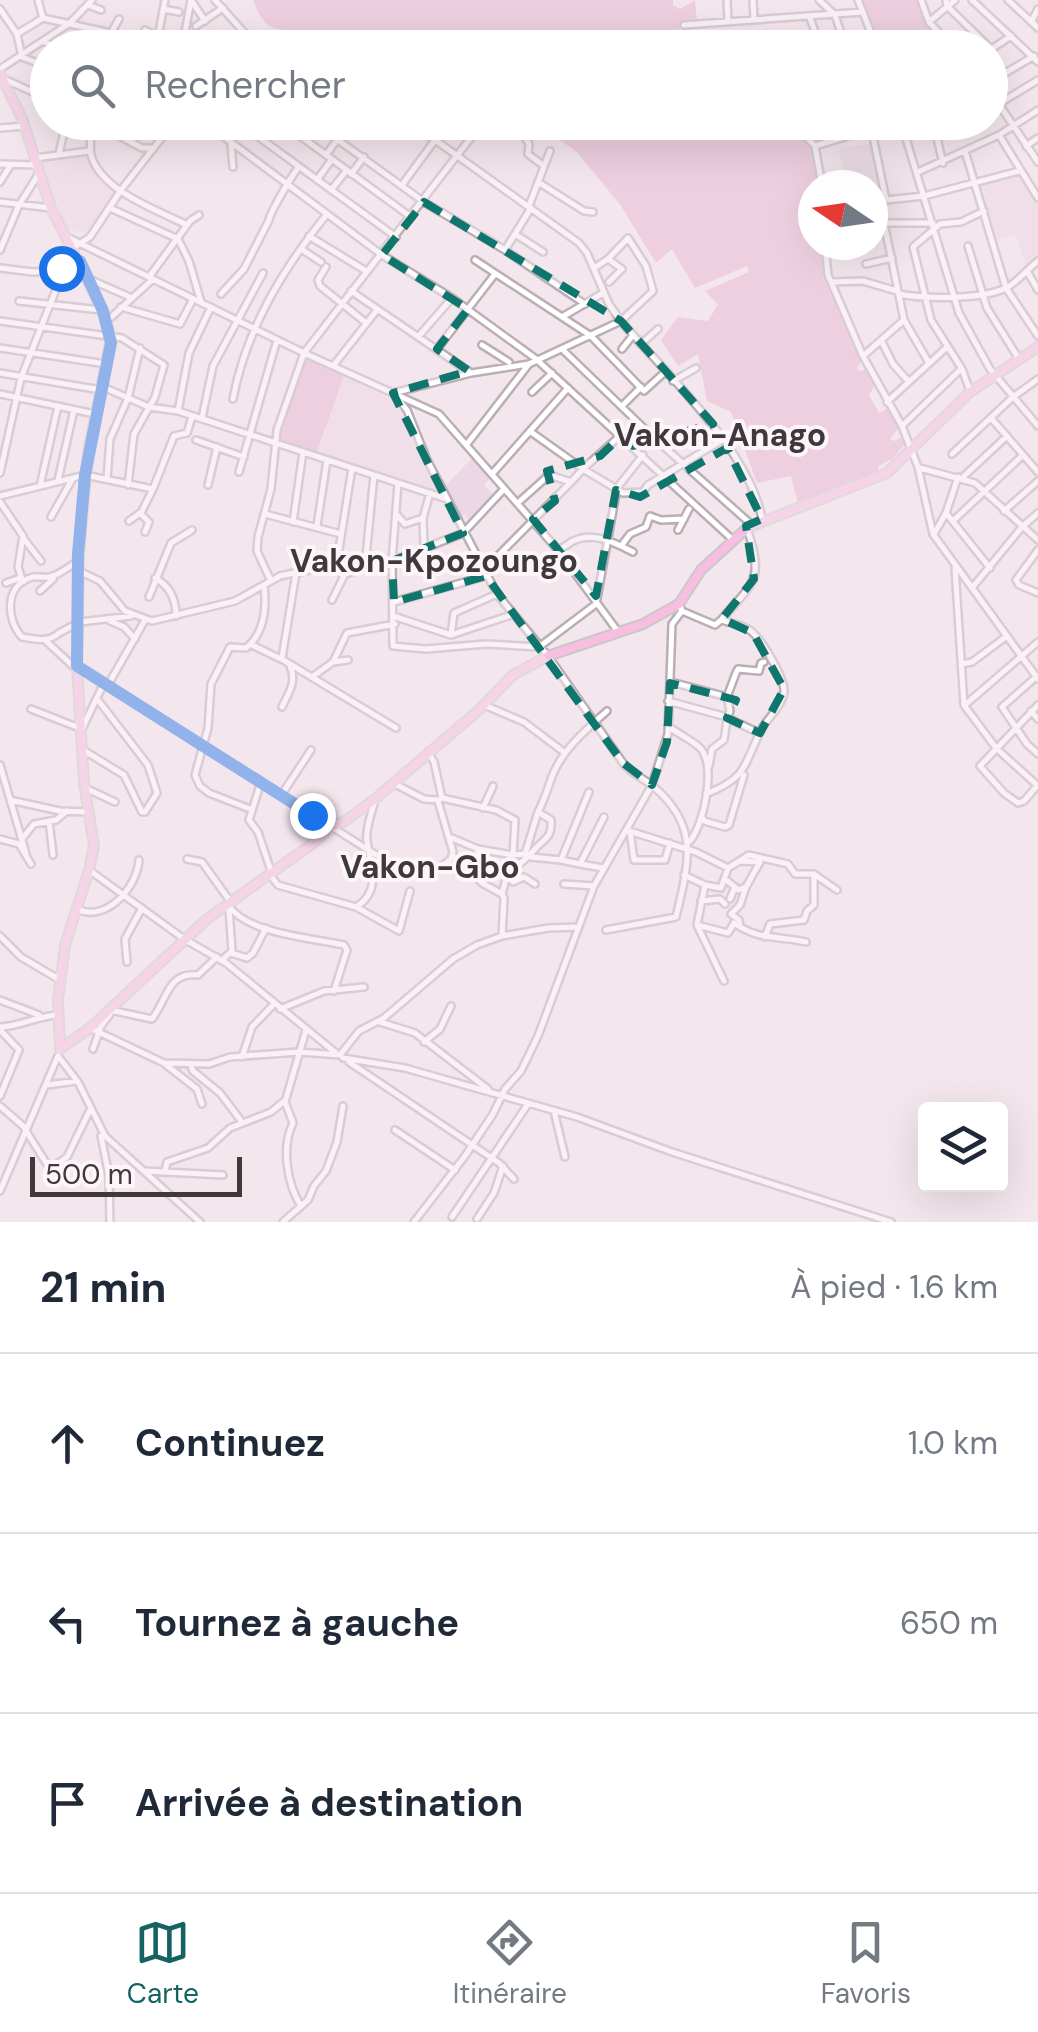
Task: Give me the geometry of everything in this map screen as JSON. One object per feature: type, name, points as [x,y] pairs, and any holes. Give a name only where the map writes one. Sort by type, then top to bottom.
[{"type":"main road","points":[[1,74],[24,126],[51,208],[67,238],[76,245],[107,321],[110,338],[103,389],[80,476],[78,669],[85,788],[94,846],[90,870],[74,908],[60,980],[59,1053]]},
{"type":"main road","points":[[59,1053],[94,1030],[184,938],[330,826],[344,821],[375,798],[484,705],[513,675],[548,656],[619,633],[680,607],[696,577],[749,526],[878,478],[970,392],[1038,348]]},
{"type":"street","points":[[38,0],[43,18]]},
{"type":"street","points":[[154,0],[178,12]]},
{"type":"street","points":[[184,30],[191,0],[205,20]]},
{"type":"street","points":[[215,0],[243,30]]},
{"type":"street","points":[[727,0],[728,21]]},
{"type":"street","points":[[753,0],[754,20]]},
{"type":"street","points":[[819,0],[834,16],[839,30]]},
{"type":"street","points":[[858,0],[870,30]]},
{"type":"street","points":[[921,0],[936,30]]},
{"type":"street","points":[[929,22],[955,0]]},
{"type":"street","points":[[972,0],[1004,30]]},
{"type":"street","points":[[1008,0],[1038,28]]},
{"type":"street","points":[[92,3],[100,10]]},
{"type":"street","points":[[84,14],[92,3]]},
{"type":"street","points":[[60,30],[92,3]]},
{"type":"street","points":[[947,3],[972,30]]},
{"type":"street","points":[[160,30],[164,4]]},
{"type":"street","points":[[196,26],[224,8]]},
{"type":"street","points":[[1031,22],[1038,9]]},
{"type":"street","points":[[0,10],[18,34],[22,57]]},
{"type":"street","points":[[684,25],[863,12]]},
{"type":"street","points":[[809,16],[814,30]]},
{"type":"street","points":[[18,34],[43,18],[95,30]]},
{"type":"street","points":[[112,30],[119,19]]},
{"type":"street","points":[[1008,33],[1035,57]]},
{"type":"street","points":[[1008,72],[1035,57],[1038,47]]},
{"type":"street","points":[[30,52],[1,74],[30,89]]},
{"type":"street","points":[[22,57],[30,60]]},
{"type":"street","points":[[1008,98],[1038,80]]},
{"type":"street","points":[[0,101],[13,98]]},
{"type":"street","points":[[1008,129],[1038,110]]},
{"type":"street","points":[[1008,116],[1038,162]]},
{"type":"street","points":[[0,128],[24,126]]},
{"type":"street","points":[[1026,146],[1038,138]]},
{"type":"street","points":[[59,154],[62,140]]},
{"type":"street","points":[[91,140],[90,151],[102,174],[121,190],[187,226]]},
{"type":"street","points":[[126,140],[142,148],[153,148]]},
{"type":"street","points":[[49,272],[76,245],[90,237],[159,140]]},
{"type":"street","points":[[263,140],[396,237]]},
{"type":"street","points":[[306,140],[412,218]]},
{"type":"street","points":[[317,180],[337,140]]},
{"type":"street","points":[[341,140],[424,202],[505,250],[584,304]]},
{"type":"street","points":[[402,185],[434,140],[579,243],[621,320],[706,416],[722,440],[747,479],[762,520]]},
{"type":"street","points":[[272,581],[257,551],[271,490],[277,430],[304,353],[469,140]]},
{"type":"street","points":[[526,140],[528,154],[544,166]]},
{"type":"street","points":[[809,140],[815,146],[819,170]]},
{"type":"street","points":[[815,146],[834,140]]},
{"type":"street","points":[[874,140],[886,200],[924,196],[1019,172]]},
{"type":"street","points":[[905,140],[935,225],[954,298],[994,375],[1038,426]]},
{"type":"street","points":[[938,140],[943,163]]},
{"type":"street","points":[[918,172],[989,140]]},
{"type":"street","points":[[1002,140],[1038,198]]},
{"type":"street","points":[[230,142],[233,167]]},
{"type":"street","points":[[230,142],[382,255],[468,309],[552,373],[733,540]]},
{"type":"street","points":[[142,148],[145,158]]},
{"type":"street","points":[[0,164],[10,166],[90,151]]},
{"type":"street","points":[[505,250],[530,207],[550,151]]},
{"type":"street","points":[[966,152],[1006,288],[1038,336]]},
{"type":"street","points":[[331,190],[364,157]]},
{"type":"street","points":[[0,182],[10,166]]},
{"type":"street","points":[[221,294],[250,260],[270,220],[270,211],[286,191],[286,184],[298,166]]},
{"type":"street","points":[[0,250],[38,175]]},
{"type":"street","points":[[538,182],[584,211],[593,212]]},
{"type":"street","points":[[0,202],[51,208]]},
{"type":"street","points":[[110,208],[178,239],[190,261],[201,302]]},
{"type":"street","points":[[888,224],[961,222],[984,211]]},
{"type":"street","points":[[234,398],[240,361],[268,298],[327,214]]},
{"type":"street","points":[[107,321],[151,278],[199,215]]},
{"type":"street","points":[[935,225],[913,248],[931,320],[962,368],[970,392]]},
{"type":"street","points":[[515,234],[544,252]]},
{"type":"street","points":[[309,236],[367,272]]},
{"type":"street","points":[[89,247],[90,237]]},
{"type":"street","points":[[392,393],[532,361],[562,350],[621,320],[650,296],[654,287],[628,238],[594,268]]},
{"type":"street","points":[[888,241],[904,320],[929,363]]},
{"type":"street","points":[[76,245],[89,247],[304,353],[440,414],[558,550],[619,633]]},
{"type":"street","points":[[968,246],[987,308],[1019,359]]},
{"type":"street","points":[[301,249],[323,264],[320,286],[365,322]]},
{"type":"street","points":[[866,264],[892,258]]},
{"type":"street","points":[[608,259],[622,269],[610,282]]},
{"type":"street","points":[[475,260],[591,336],[644,390],[665,372]]},
{"type":"street","points":[[826,260],[863,356],[912,450],[933,534],[1037,678],[1002,707],[1038,754]]},
{"type":"street","points":[[0,268],[49,272],[80,261]]},
{"type":"street","points":[[832,282],[863,282],[926,299],[954,298],[1006,288],[1038,261]]},
{"type":"street","points":[[0,474],[21,378],[61,268]]},
{"type":"street","points":[[1027,270],[1038,290]]},
{"type":"street","points":[[202,418],[213,366],[263,273]]},
{"type":"street","points":[[437,350],[495,274]]},
{"type":"street","points":[[88,279],[132,298]]},
{"type":"street","points":[[351,291],[471,373]]},
{"type":"street","points":[[562,317],[603,292]]},
{"type":"street","points":[[121,308],[180,324],[193,298]]},
{"type":"street","points":[[418,337],[452,298]]},
{"type":"street","points":[[19,300],[103,311]]},
{"type":"street","points":[[178,411],[189,352],[211,308]]},
{"type":"street","points":[[333,366],[378,309]]},
{"type":"street","points":[[863,356],[904,320]]},
{"type":"street","points":[[0,321],[122,338],[164,365],[150,407],[134,434],[128,485]]},
{"type":"street","points":[[641,344],[658,329]]},
{"type":"street","points":[[622,349],[633,335]]},
{"type":"street","points":[[239,472],[277,340]]},
{"type":"street","points":[[881,340],[893,364],[909,382]]},
{"type":"street","points":[[482,345],[512,364]]},
{"type":"street","points":[[886,402],[947,346]]},
{"type":"street","points":[[0,348],[108,364]]},
{"type":"street","points":[[107,479],[110,439],[128,398],[141,348]]},
{"type":"street","points":[[414,1222],[455,1170],[521,1072],[602,868],[628,831],[652,785],[667,742],[672,624],[680,607],[712,625],[750,586],[757,570],[749,526],[562,350]]},
{"type":"street","points":[[467,444],[532,361]]},
{"type":"street","points":[[672,380],[696,368]]},
{"type":"street","points":[[902,426],[962,368]]},
{"type":"street","points":[[0,373],[103,389],[446,499]]},
{"type":"street","points":[[532,392],[552,373]]},
{"type":"street","points":[[952,454],[1038,379]]},
{"type":"street","points":[[622,407],[641,387]]},
{"type":"street","points":[[492,474],[568,388]]},
{"type":"street","points":[[392,393],[407,410],[446,499],[497,594],[548,656],[632,774],[652,785],[675,812],[688,846]]},
{"type":"street","points":[[0,394],[97,414]]},
{"type":"street","points":[[40,486],[58,406]]},
{"type":"street","points":[[58,482],[74,410]]},
{"type":"street","points":[[1030,417],[1038,411]]},
{"type":"street","points":[[129,520],[141,514],[174,436],[187,433],[193,416]]},
{"type":"street","points":[[991,418],[1038,472]]},
{"type":"street","points":[[531,432],[623,493],[643,492],[722,440]]},
{"type":"street","points":[[394,602],[485,573],[532,519],[621,435]]},
{"type":"street","points":[[933,534],[960,478],[1007,436]]},
{"type":"street","points":[[634,446],[654,438]]},
{"type":"street","points":[[196,440],[244,457]]},
{"type":"street","points":[[208,486],[218,447]]},
{"type":"street","points":[[293,522],[303,452]]},
{"type":"street","points":[[398,483],[392,561],[394,646],[539,647],[597,601],[616,490],[643,455]]},
{"type":"street","points":[[954,520],[1023,455]]},
{"type":"street","points":[[317,528],[327,460]]},
{"type":"street","points":[[918,467],[960,478],[985,492],[1038,540]]},
{"type":"street","points":[[343,576],[337,572],[337,564],[352,468]]},
{"type":"street","points":[[52,516],[80,476]]},
{"type":"street","points":[[41,561],[0,499],[80,476],[153,489]]},
{"type":"street","points":[[366,567],[374,476]]},
{"type":"street","points":[[520,501],[549,476],[571,482]]},
{"type":"street","points":[[1004,511],[1038,481]]},
{"type":"street","points":[[332,600],[343,576],[463,532],[504,488]]},
{"type":"street","points":[[424,548],[423,518],[430,494]]},
{"type":"street","points":[[678,530],[688,510]]},
{"type":"street","points":[[396,513],[405,524],[423,518]]},
{"type":"street","points":[[946,513],[990,568]]},
{"type":"street","points":[[141,514],[149,522],[145,532]]},
{"type":"street","points":[[265,514],[341,534]]},
{"type":"street","points":[[972,588],[1022,527],[1038,514]]},
{"type":"street","points":[[621,546],[630,534],[646,527],[650,516],[660,520],[684,519]]},
{"type":"street","points":[[149,597],[171,544],[192,530]]},
{"type":"street","points":[[23,536],[18,567],[22,580],[13,594],[9,614],[20,635],[44,640],[78,669],[408,875]]},
{"type":"street","points":[[558,550],[578,540],[610,539],[632,552]]},
{"type":"street","points":[[1038,550],[1016,580],[1019,586],[1038,592]]},
{"type":"street","points":[[6,582],[52,577],[78,566],[100,581],[118,606],[145,620],[176,617],[235,602],[272,581],[337,564]]},
{"type":"street","points":[[954,565],[964,705],[996,748],[1038,785],[1022,803],[1004,793],[980,768],[996,748],[1038,705]]},
{"type":"street","points":[[40,590],[63,570]]},
{"type":"street","points":[[282,708],[294,676],[285,661],[296,573]]},
{"type":"street","points":[[156,578],[172,592],[176,617]]},
{"type":"street","points":[[250,810],[220,798],[198,783],[195,771],[208,728],[212,684],[232,646],[243,648],[252,644],[263,619],[264,586]]},
{"type":"street","points":[[451,635],[454,613],[497,594]]},
{"type":"street","points":[[0,615],[9,614]]},
{"type":"street","points":[[333,662],[347,633],[395,620],[451,635],[512,615]]},
{"type":"street","points":[[44,640],[80,622],[134,616]]},
{"type":"street","points":[[107,620],[135,639]]},
{"type":"street","points":[[31,709],[82,729],[145,620]]},
{"type":"street","points":[[702,816],[704,821],[725,828],[729,825],[760,733],[783,698],[778,666],[766,656],[753,633],[721,620]]},
{"type":"street","points":[[962,664],[972,662],[1007,636]]},
{"type":"street","points":[[964,705],[1038,642]]},
{"type":"street","points":[[252,644],[396,728]]},
{"type":"street","points":[[292,687],[333,662],[348,660]]},
{"type":"street","points":[[706,783],[710,778],[710,752],[724,740],[730,711],[727,697],[738,670],[759,671],[760,663],[764,662]]},
{"type":"street","points":[[671,682],[727,697]]},
{"type":"street","points":[[83,750],[124,775],[140,810],[145,812],[158,793],[152,772],[98,700]]},
{"type":"street","points":[[668,701],[760,733]]},
{"type":"street","points":[[484,705],[524,722],[565,752]]},
{"type":"street","points":[[452,838],[478,849],[525,854],[538,812],[565,752],[607,711]]},
{"type":"street","points":[[1032,712],[1038,719]]},
{"type":"street","points":[[606,930],[676,916],[688,846],[701,825],[706,764],[701,750],[668,726]]},
{"type":"street","points":[[282,794],[311,750]]},
{"type":"street","points":[[428,752],[434,762],[453,856],[461,865],[458,874]]},
{"type":"street","points":[[0,765],[31,864]]},
{"type":"street","points":[[706,794],[738,779],[744,772]]},
{"type":"street","points":[[261,781],[248,820],[258,832],[278,885],[356,907],[399,931],[410,891]]},
{"type":"street","points":[[393,782],[424,800],[483,808],[516,820],[513,855]]},
{"type":"street","points":[[483,808],[493,786]]},
{"type":"street","points":[[85,788],[116,802]]},
{"type":"street","points":[[561,860],[590,792]]},
{"type":"street","points":[[356,907],[368,896],[374,866],[367,841],[375,798]]},
{"type":"street","points":[[10,800],[89,812]]},
{"type":"street","points":[[15,821],[20,802]]},
{"type":"street","points":[[22,839],[34,824],[68,811]]},
{"type":"street","points":[[502,936],[502,894],[507,874],[531,857],[552,832],[551,820],[538,812]]},
{"type":"street","points":[[580,864],[604,817]]},
{"type":"street","points":[[49,821],[52,855]]},
{"type":"street","points":[[628,831],[688,846],[728,868]]},
{"type":"street","points":[[628,831],[634,860],[665,860],[670,843]]},
{"type":"street","points":[[0,839],[16,842],[26,854]]},
{"type":"street","points":[[478,849],[472,875],[502,894]]},
{"type":"street","points":[[438,869],[453,856]]},
{"type":"street","points":[[684,875],[718,890],[726,880],[728,868],[749,856],[788,864],[795,874],[814,874],[837,890]]},
{"type":"street","points":[[531,857],[602,868]]},
{"type":"street","points":[[187,859],[202,862],[240,918],[322,944],[346,946],[334,991]]},
{"type":"street","points":[[74,908],[86,913],[124,895],[136,878],[138,860]]},
{"type":"street","points":[[740,927],[740,920],[731,915],[762,860]]},
{"type":"street","points":[[90,870],[184,938],[220,959],[341,1057],[503,1166],[514,1179]]},
{"type":"street","points":[[507,874],[513,882],[524,877],[535,884]]},
{"type":"street","points":[[765,938],[770,924],[804,920],[814,905],[814,874]]},
{"type":"street","points":[[726,880],[738,890],[746,887]]},
{"type":"street","points":[[564,884],[594,886]]},
{"type":"street","points":[[705,885],[697,925],[724,981]]},
{"type":"street","points":[[701,901],[728,902],[735,887]]},
{"type":"street","points":[[229,904],[231,953]]},
{"type":"street","points":[[127,962],[125,939],[142,908]]},
{"type":"street","points":[[697,925],[728,934],[734,923],[768,941],[784,938],[806,942]]},
{"type":"street","points":[[111,1010],[152,1018],[175,979],[185,974],[198,975],[231,953],[247,958],[254,953],[266,928]]},
{"type":"street","points":[[341,1057],[362,1028],[377,1022],[467,950],[502,936],[548,928],[578,928]]},
{"type":"street","points":[[0,936],[7,945],[60,980]]},
{"type":"street","points":[[0,954],[7,945]]},
{"type":"street","points":[[242,1057],[252,1027],[278,1006],[319,993],[364,987]]},
{"type":"street","points":[[0,1000],[40,1016],[58,1015]]},
{"type":"street","points":[[424,1042],[440,1029],[451,1006]]},
{"type":"street","points":[[0,1096],[19,1050],[1,1027],[32,1023],[40,1016]]},
{"type":"street","points":[[377,1022],[415,1033],[492,1092]]},
{"type":"street","points":[[93,1049],[94,1030],[164,1063],[197,1089],[202,1104]]},
{"type":"street","points":[[301,1206],[288,1171],[288,1138],[293,1124],[285,1100],[306,1030]]},
{"type":"street","points":[[164,1063],[190,1064],[298,1052],[405,1068],[553,1111],[891,1222]]},
{"type":"street","points":[[59,1053],[99,1129],[109,1176],[110,1222]]},
{"type":"street","points":[[0,1191],[59,1053]]},
{"type":"street","points":[[190,1064],[242,1122]]},
{"type":"street","points":[[47,1086],[77,1081]]},
{"type":"street","points":[[165,1172],[167,1162],[208,1148],[230,1128],[271,1112],[285,1100]]},
{"type":"street","points":[[452,1216],[528,1104]]},
{"type":"street","points":[[0,1106],[27,1132],[48,1167],[53,1168],[67,1157],[90,1110]]},
{"type":"street","points":[[283,1222],[301,1206],[326,1171],[343,1106]]},
{"type":"street","points":[[553,1111],[565,1157]]},
{"type":"street","points":[[99,1129],[200,1222]]},
{"type":"street","points":[[395,1130],[455,1170]]},
{"type":"street","points":[[477,1219],[494,1194],[503,1166]]},
{"type":"street","points":[[142,1170],[223,1175]]},
{"type":"highlighted area","points":[[424,202],[621,321],[713,424],[633,446],[621,436],[600,456],[547,471],[555,501],[533,519],[596,596],[616,490],[640,497],[727,448],[762,519],[746,526],[754,579],[722,619],[753,633],[784,689],[760,733],[727,718],[736,700],[670,683],[667,742],[652,785],[623,763],[486,576],[394,602],[392,561],[463,533],[393,393],[469,371],[437,349],[468,309],[382,255]]},
{"type":"shaded area","points":[[253,0],[673,0],[673,5],[680,9],[695,0],[697,21],[682,23],[680,30],[286,30],[269,25]]},
{"type":"shaded area","points":[[861,0],[918,0],[931,30],[873,30]]},
{"type":"shaded area","points":[[560,140],[805,140],[814,149],[816,170],[798,170],[798,260],[822,260],[823,277],[861,362],[857,368],[865,370],[875,385],[869,395],[879,413],[888,408],[898,428],[890,439],[895,441],[903,436],[906,443],[892,459],[878,466],[880,474],[798,504],[791,476],[757,483],[731,412],[707,401],[698,354],[678,366],[661,340],[678,317],[708,321],[718,304],[705,291],[749,272],[747,266],[695,288],[672,249],[656,263],[621,206],[577,152]]},
{"type":"shaded area","points":[[872,143],[878,170],[844,170],[839,150]]},
{"type":"shaded area","points":[[88,153],[98,173],[116,189],[90,233],[66,230],[38,160]]},
{"type":"shaded area","points":[[1017,173],[1038,204],[1038,257],[1027,267],[1016,235],[996,240],[979,184]]},
{"type":"shaded area","points":[[306,358],[344,376],[316,454],[280,442],[280,430]]},
{"type":"shaded area","points":[[344,376],[401,404],[438,493],[316,454]]},
{"type":"shaded area","points":[[474,456],[491,476],[484,485],[495,496],[471,523],[465,514],[460,518],[444,487]]},
{"type":"district","name":"Vakon-Anago","points":[[720,435]]},
{"type":"district","name":"Vakon-Kpozoungo","points":[[434,561]]},
{"type":"district","name":"Vakon-Gbo","points":[[430,867]]},
{"type":"route","points":[[61,268],[80,261],[107,321],[111,343],[85,475],[78,554],[77,666],[312,815]]}]
